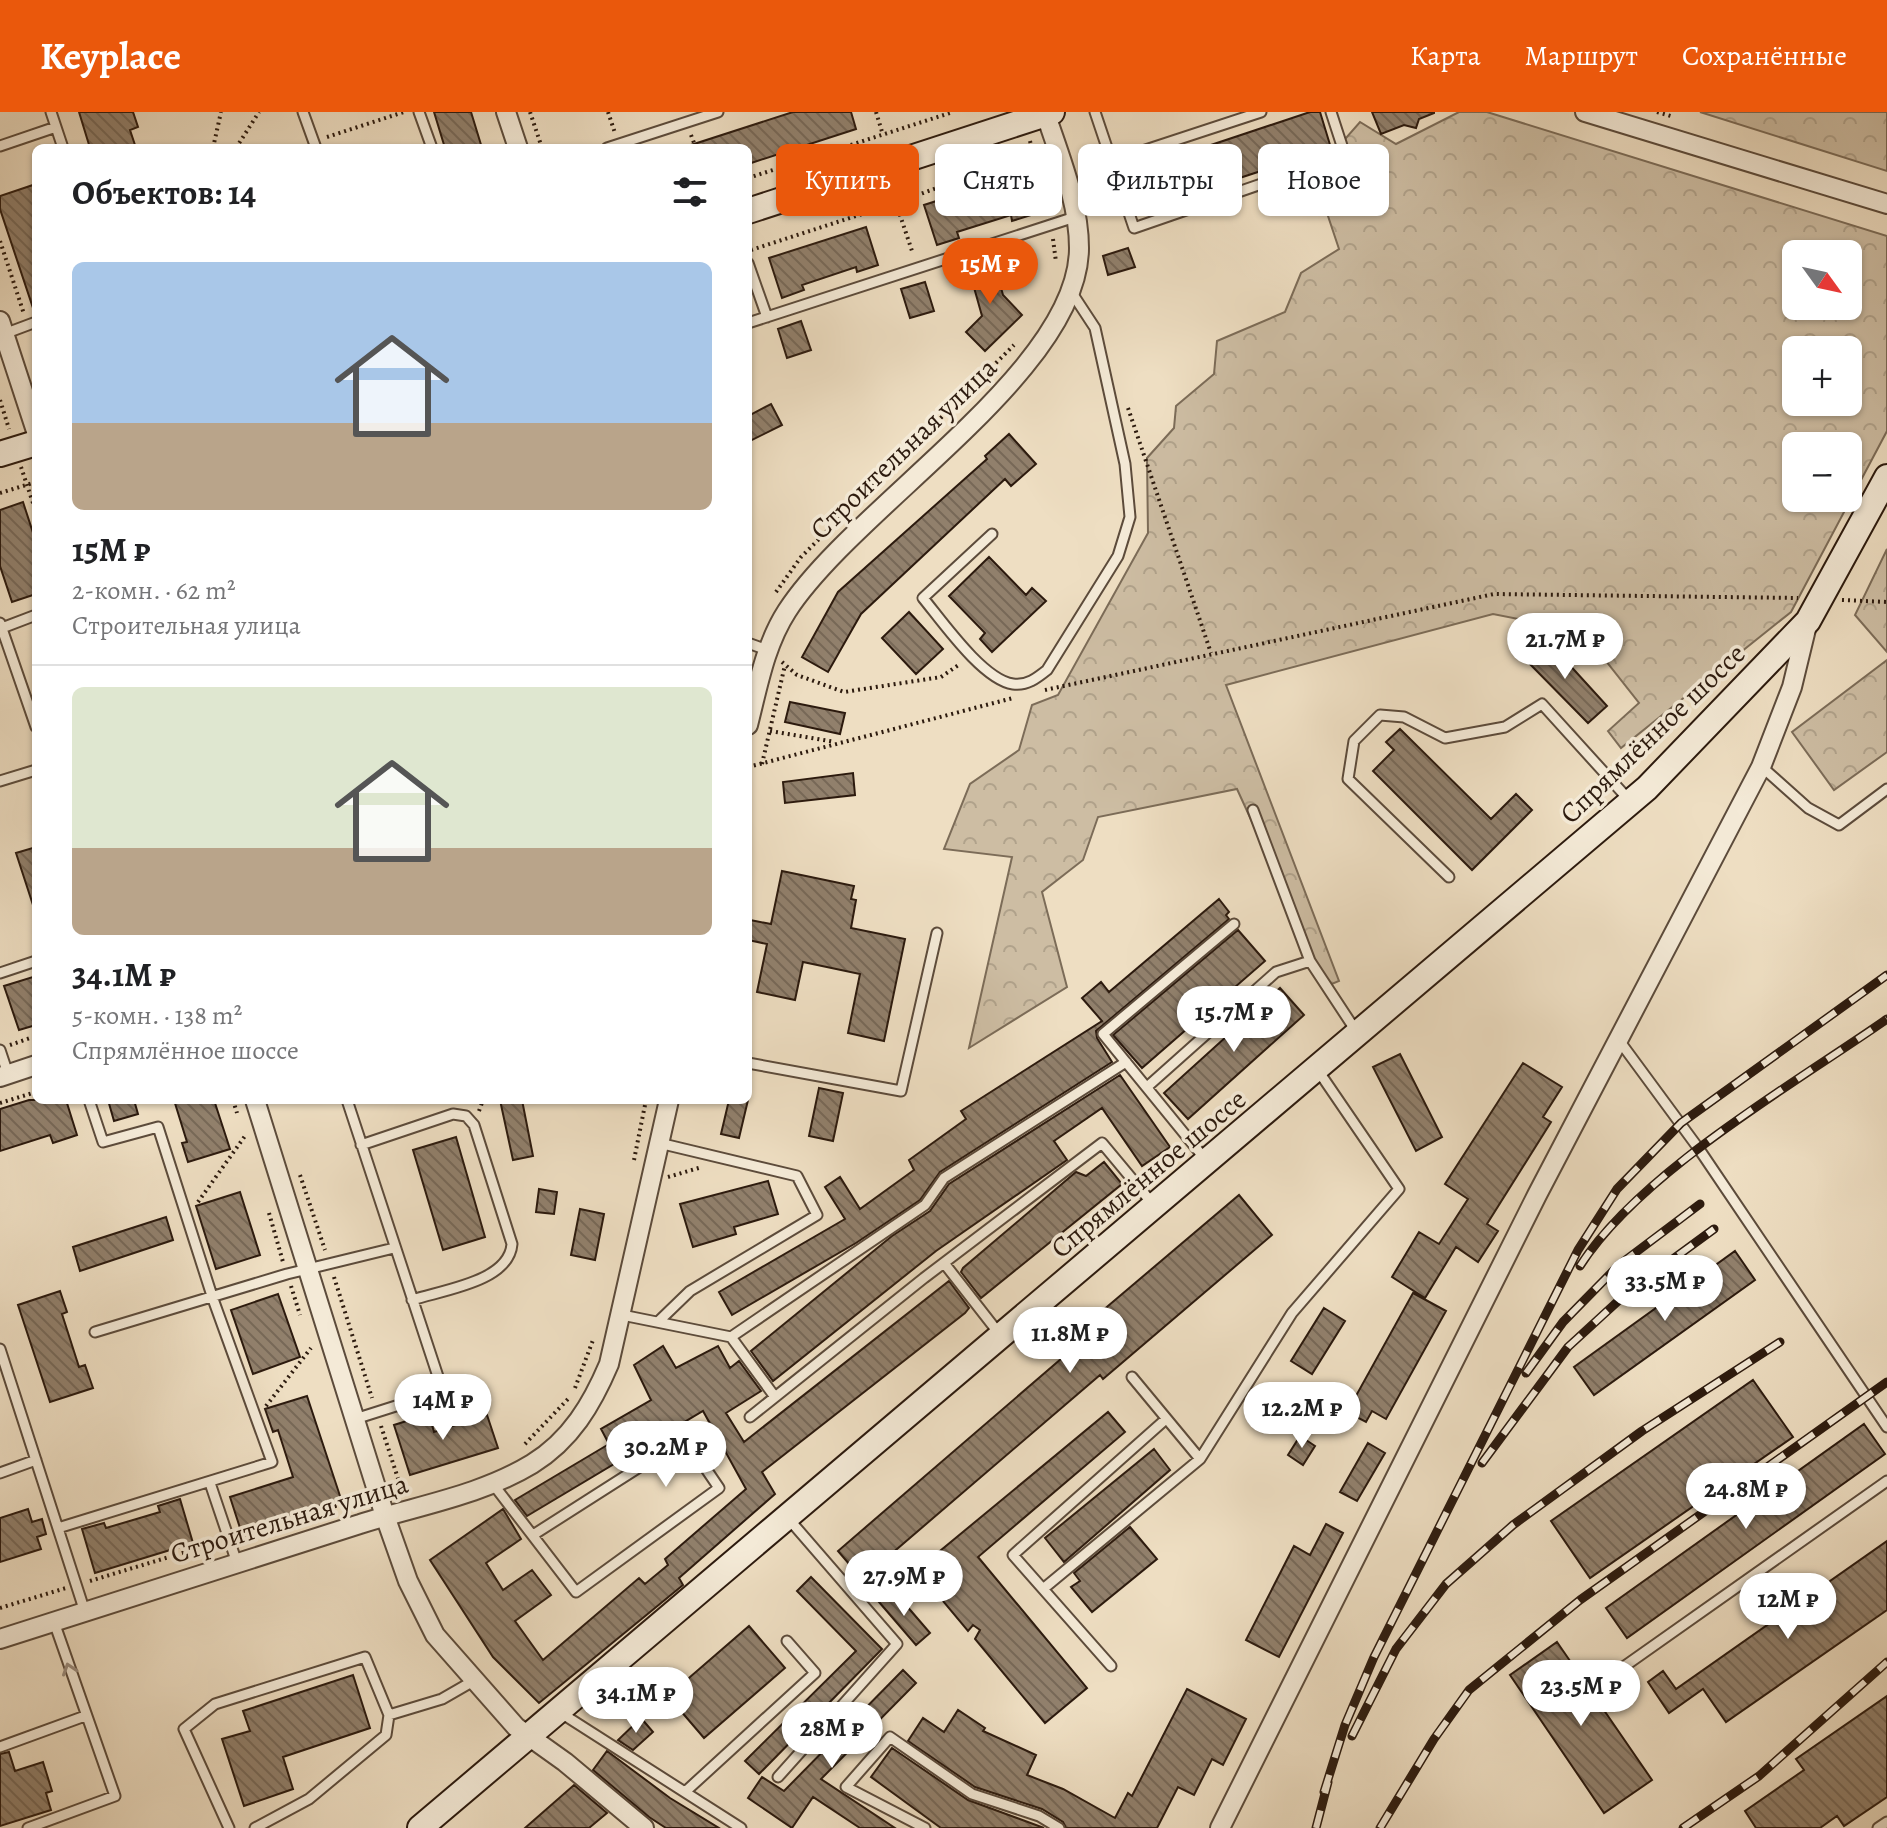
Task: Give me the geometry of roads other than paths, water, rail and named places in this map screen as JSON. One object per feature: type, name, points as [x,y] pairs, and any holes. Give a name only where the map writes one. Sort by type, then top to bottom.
[{"type":"main road","points":[[752,210],[1042,115]]},
{"type":"main road","points":[[0,454],[32,444]]},
{"type":"main road","name":"Спрямлённое шоссе","points":[[420,1828],[1631,802],[1706,730],[1808,621],[1887,477]]},
{"type":"street","points":[[506,112],[517,144]]},
{"type":"street","points":[[1585,112],[1887,204]]},
{"type":"street","name":"Строительная улица","points":[[752,709],[767,650],[786,612],[816,572],[1022,371],[1054,331],[1072,293],[1079,248],[1075,217],[1042,115]]},
{"type":"street","points":[[2,327],[32,419]]},
{"type":"street","points":[[1220,1828],[1618,1039],[1761,767],[1792,687],[1808,621]]},
{"type":"street","points":[[4,1075],[32,1066]]},
{"type":"street","points":[[256,1104],[383,1509],[408,1581],[435,1635],[528,1736],[565,1762],[644,1828]]},
{"type":"street","name":"Строительная улица","points":[[0,1639],[237,1563],[383,1509],[474,1493],[535,1462],[555,1446],[593,1402],[622,1315],[668,1104]]},
{"type":"lane","points":[[51,112],[62,144]]},
{"type":"lane","points":[[303,112],[315,144]]},
{"type":"lane","points":[[419,112],[431,144]]},
{"type":"lane","points":[[619,144],[718,112]]},
{"type":"lane","points":[[1095,112],[1106,144]]},
{"type":"lane","points":[[1164,144],[1261,112]]},
{"type":"lane","points":[[1242,191],[1345,155],[1331,112]]},
{"type":"lane","points":[[0,146],[56,127]]},
{"type":"lane","points":[[1130,216],[1134,228],[1169,216]]},
{"type":"lane","points":[[752,322],[1075,217]]},
{"type":"lane","points":[[752,274],[767,317]]},
{"type":"lane","points":[[992,534],[923,598],[972,656],[996,678],[1014,685],[1032,682],[1047,670],[1118,556],[1130,517],[1125,464],[1095,328],[1072,293]]},
{"type":"lane","points":[[2,327],[32,324]]},
{"type":"lane","points":[[32,616],[1,625],[32,715]]},
{"type":"lane","points":[[752,644],[767,650]]},
{"type":"lane","points":[[1449,877],[1348,779],[1354,741],[1380,715],[1404,717],[1445,738],[1505,727],[1542,704],[1631,802]]},
{"type":"lane","points":[[1761,767],[1808,808],[1839,825],[1887,789]]},
{"type":"lane","points":[[0,781],[32,771]]},
{"type":"lane","points":[[1253,810],[1310,961],[1358,1034]]},
{"type":"lane","points":[[1207,1162],[1103,1034],[1234,924]]},
{"type":"lane","points":[[752,1064],[901,1091],[937,933]]},
{"type":"lane","points":[[1147,1087],[1276,972],[1310,961]]},
{"type":"lane","points":[[0,973],[32,962]]},
{"type":"lane","points":[[1618,1039],[1699,1149],[1887,1427]]},
{"type":"lane","points":[[0,1049],[4,1075]]},
{"type":"lane","points":[[731,1337],[925,1205],[944,1178],[1126,1062]]},
{"type":"lane","points":[[1043,1589],[1200,1459],[1292,1313],[1399,1189],[1317,1069]]},
{"type":"lane","points":[[58,1528],[272,1462],[213,1299],[158,1127],[103,1142],[90,1104]]},
{"type":"lane","points":[[348,1104],[450,1413]]},
{"type":"lane","points":[[361,1145],[453,1114],[466,1116],[474,1125],[512,1244],[511,1255],[493,1273],[412,1300]]},
{"type":"lane","points":[[659,1143],[797,1176],[817,1215],[690,1291],[660,1320]]},
{"type":"lane","points":[[750,1417],[1102,1143],[1155,1206]]},
{"type":"lane","points":[[95,1332],[213,1299],[287,1274],[308,1272],[394,1248]]},
{"type":"lane","points":[[944,1263],[1001,1336]]},
{"type":"lane","points":[[622,1315],[660,1320],[731,1337],[775,1397]]},
{"type":"lane","points":[[0,1349],[85,1612]]},
{"type":"lane","points":[[1132,1377],[1200,1459]]},
{"type":"lane","points":[[354,1419],[443,1391]]},
{"type":"lane","points":[[1111,1666],[1013,1555],[1166,1419]]},
{"type":"lane","points":[[493,1484],[576,1592],[719,1488],[685,1438],[533,1535]]},
{"type":"lane","points":[[0,1473],[36,1460]]},
{"type":"lane","points":[[1622,1668],[1887,1481]]},
{"type":"lane","points":[[210,1483],[237,1563]]},
{"type":"lane","points":[[778,1777],[897,1644],[787,1517]]},
{"type":"lane","points":[[28,1828],[115,1796],[54,1622]]},
{"type":"lane","points":[[685,1792],[815,1673],[787,1641]]},
{"type":"lane","points":[[229,1828],[184,1729],[215,1704],[365,1657],[389,1715],[386,1735],[309,1799],[255,1828]]},
{"type":"lane","points":[[389,1715],[442,1699],[475,1680]]},
{"type":"lane","points":[[558,1711],[741,1828]]},
{"type":"lane","points":[[0,1747],[85,1716]]},
{"type":"lane","points":[[925,1828],[846,1787],[890,1737],[972,1794],[1039,1816],[1059,1828]]},
{"type":"lane","points":[[1878,1828],[1887,1822]]},
{"type":"railway","points":[[1324,1792],[1345,1725],[1374,1657],[1578,1250],[1617,1189],[1681,1123],[1887,975]]},
{"type":"railway","points":[[1580,1266],[1607,1231],[1640,1197],[1679,1164],[1765,1101],[1887,1019]]},
{"type":"railway","points":[[1526,1373],[1563,1322],[1619,1265],[1700,1204]]},
{"type":"railway","points":[[1482,1463],[1568,1347],[1628,1292],[1714,1229]]},
{"type":"railway","points":[[1352,1736],[1396,1649],[1446,1584],[1513,1525],[1642,1431],[1780,1342]]},
{"type":"railway","points":[[1380,1828],[1434,1739],[1469,1690],[1580,1600],[1887,1382]]},
{"type":"railway","points":[[1683,1828],[1759,1776],[1887,1662]]},
{"type":"railway","points":[[1316,1828],[1328,1782]]}]
